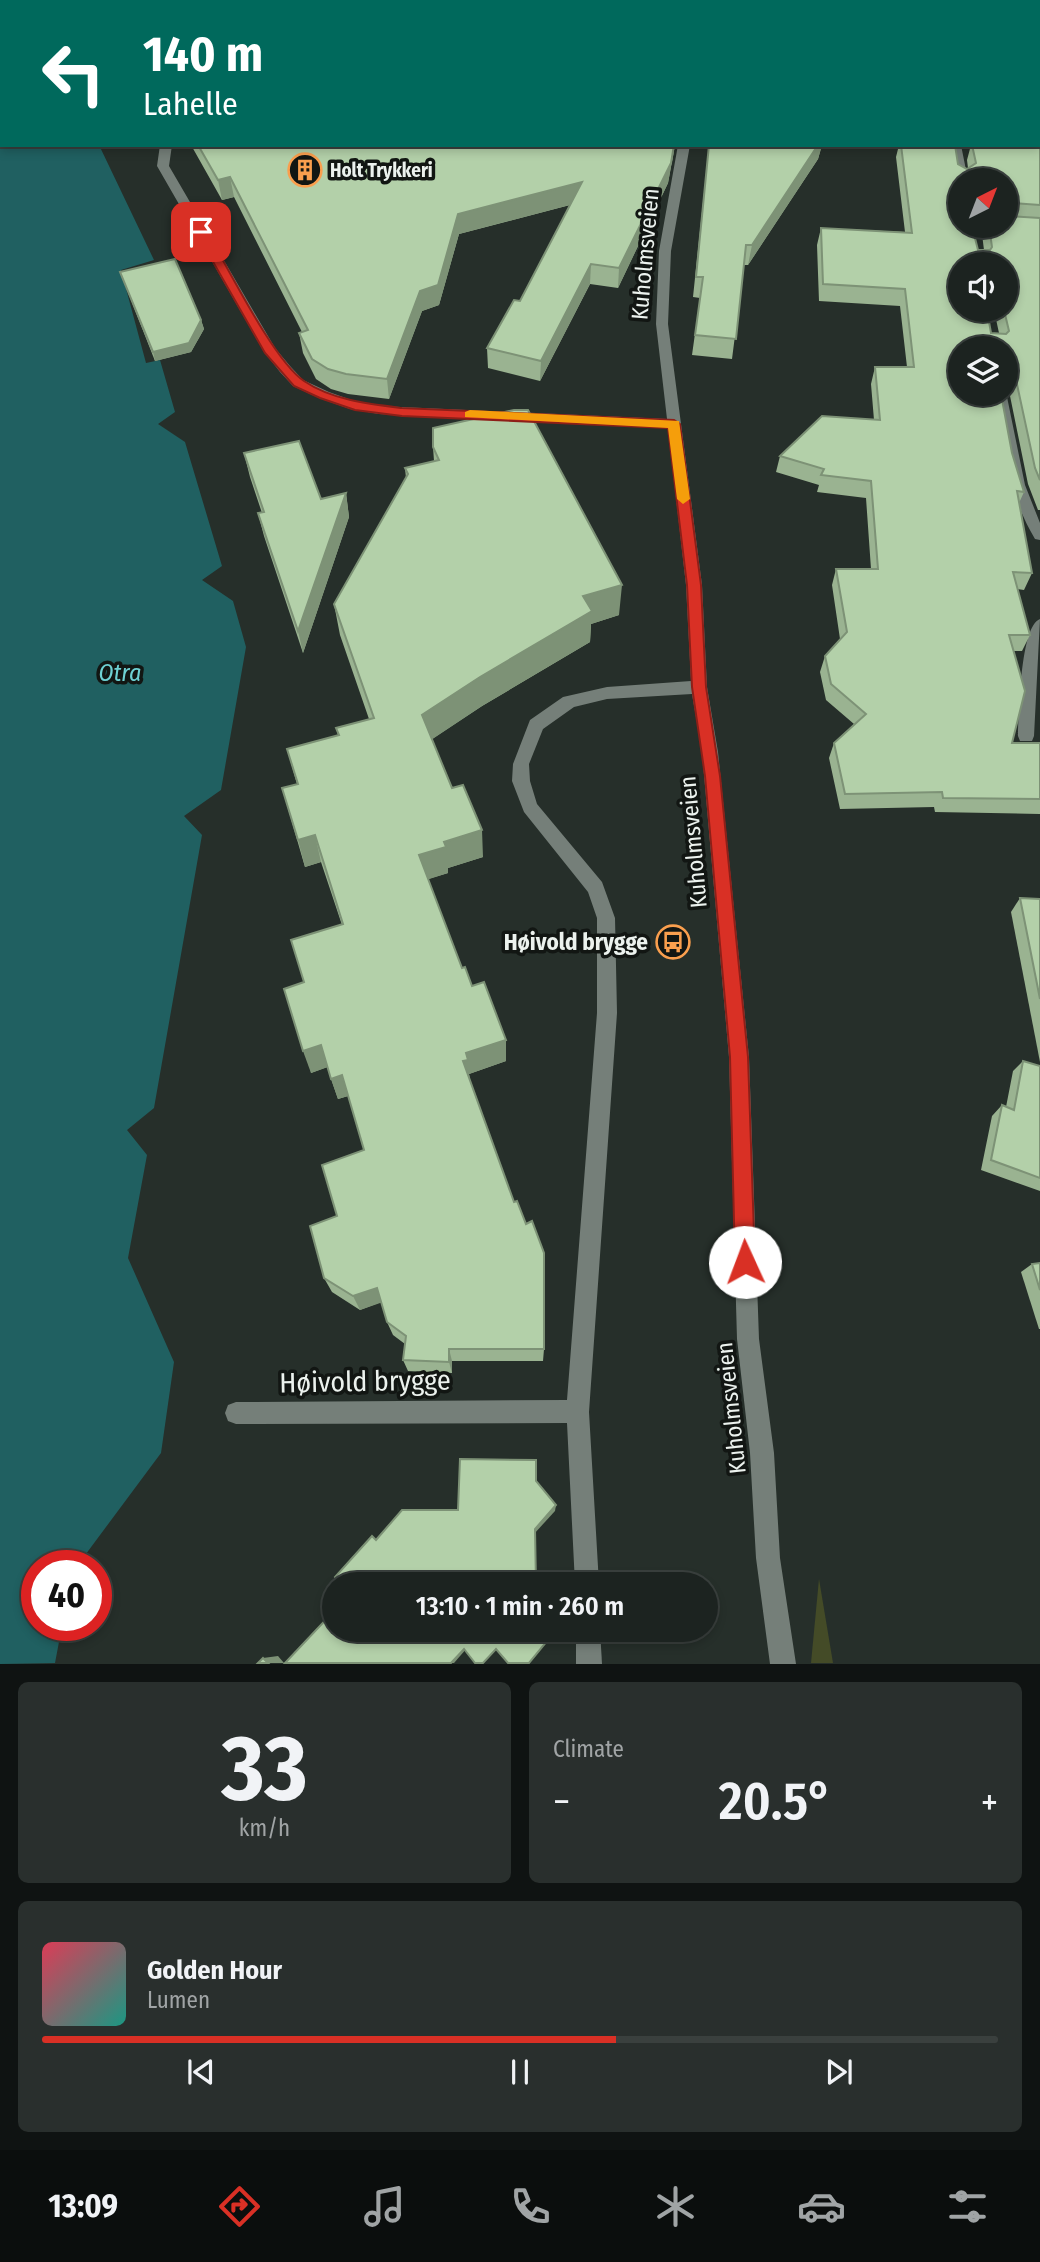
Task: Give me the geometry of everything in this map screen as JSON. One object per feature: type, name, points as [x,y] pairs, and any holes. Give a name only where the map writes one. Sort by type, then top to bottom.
[{"type":"street","points":[[166,147],[163,166],[270,350],[298,383],[355,406],[379,410],[674,424]]},
{"type":"street","name":"Kuholmsveien","points":[[684,147],[665,251],[662,324],[694,585],[699,687],[712,776],[739,1057],[748,1339],[762,1453],[768,1558],[783,1664]]},
{"type":"street","points":[[955,147],[960,168]]},
{"type":"street","points":[[1004,406],[1021,496],[1040,535]]},
{"type":"street","points":[[1026,736],[1030,664],[1040,625]]},
{"type":"street","points":[[586,1572],[578,1412],[607,1013],[606,918],[596,888],[530,807],[521,781],[521,764],[536,725],[569,702],[607,693],[699,687]]},
{"type":"street","name":"Høivold brygge","points":[[236,1413],[538,1410],[578,1412]]},
{"type":"street","points":[[588,1642],[589,1664]]},
{"type":"green space","points":[[819,1579],[833,1663],[811,1663]]},
{"type":"water","name":"Otra","points":[[0,147],[100,147],[154,260],[121,270],[146,363],[160,360],[175,412],[158,424],[185,442],[222,566],[202,580],[233,601],[246,647],[221,790],[184,816],[202,835],[154,1108],[127,1130],[147,1155],[128,1258],[174,1362],[161,1453],[89,1550],[21,1550],[21,1641],[59,1641],[55,1663],[0,1664]]},
{"type":"building","points":[[199,147],[674,147],[671,163],[619,268],[591,264],[541,361],[487,348],[514,300],[520,301],[582,182],[458,214],[438,285],[420,291],[387,379],[346,374],[328,369],[312,359],[299,333],[308,330],[230,177],[218,180]]},
{"type":"building","points":[[709,147],[817,147],[752,245],[746,245],[736,339],[695,335],[703,277],[696,277]]},
{"type":"building","points":[[901,147],[955,147],[958,164],[965,168],[948,168],[948,238],[975,238],[978,250],[990,250],[991,238],[1018,238],[1018,217],[1040,218],[1040,480],[1018,389],[1018,336],[948,336],[948,406],[1003,406],[1012,453],[1024,492],[1017,491],[1032,573],[1013,572],[1030,635],[1009,635],[1025,691],[1012,743],[1040,743],[1040,799],[943,798],[942,792],[845,794],[834,743],[866,714],[831,684],[825,656],[847,632],[836,569],[878,569],[871,481],[821,475],[824,469],[780,456],[822,416],[880,420],[875,367],[914,367],[905,289],[823,284],[821,228],[912,233]]},
{"type":"building","points":[[972,147],[1040,147],[1040,205],[1018,203],[1018,168],[968,168],[976,163]]},
{"type":"building","points":[[175,259],[201,320],[189,343],[153,352],[120,272]]},
{"type":"building","points":[[514,410],[528,410],[622,585],[583,596],[592,611],[480,677],[422,715],[452,788],[463,785],[482,830],[444,842],[446,847],[419,855],[462,968],[465,967],[472,986],[484,982],[506,1040],[466,1053],[468,1060],[463,1061],[514,1202],[517,1201],[526,1224],[532,1221],[544,1253],[544,1349],[449,1349],[449,1362],[403,1360],[406,1336],[387,1322],[377,1288],[353,1296],[324,1278],[310,1226],[337,1216],[322,1165],[364,1150],[342,1075],[331,1079],[321,1045],[303,1051],[284,989],[304,982],[291,940],[343,924],[315,835],[298,840],[282,788],[298,784],[287,749],[339,735],[336,728],[374,718],[334,604],[408,474],[405,468],[439,460],[433,447],[433,428]]},
{"type":"building","points":[[299,441],[321,499],[346,493],[298,631],[258,513],[264,512],[244,453]]},
{"type":"building","points":[[1020,898],[1040,899],[1040,999]]},
{"type":"building","points":[[1023,1061],[1040,1066],[1040,1178],[991,1160],[1002,1105],[1014,1110]]},
{"type":"building","points":[[1040,1263],[1040,1290],[1032,1264]]},
{"type":"building","points":[[460,1459],[536,1460],[536,1481],[556,1505],[535,1529],[536,1572],[340,1572],[372,1536],[376,1540],[402,1510],[458,1510]]},
{"type":"building","points":[[322,1624],[322,1642],[546,1642],[529,1663],[508,1663],[496,1649],[483,1663],[475,1663],[464,1649],[451,1663],[285,1663]]},
{"type":"slow traffic","points":[[470,414],[674,424],[683,499]]},
{"type":"place","name":"Holt Trykkeri","points":[[305,170]]},
{"type":"place","name":"Høivold brygge","points":[[673,942]]},
{"type":"route","points":[[201,232],[270,350],[298,383],[324,395],[355,406],[402,412],[674,424],[694,585],[699,687],[718,823],[739,1057],[745,1262]]}]
